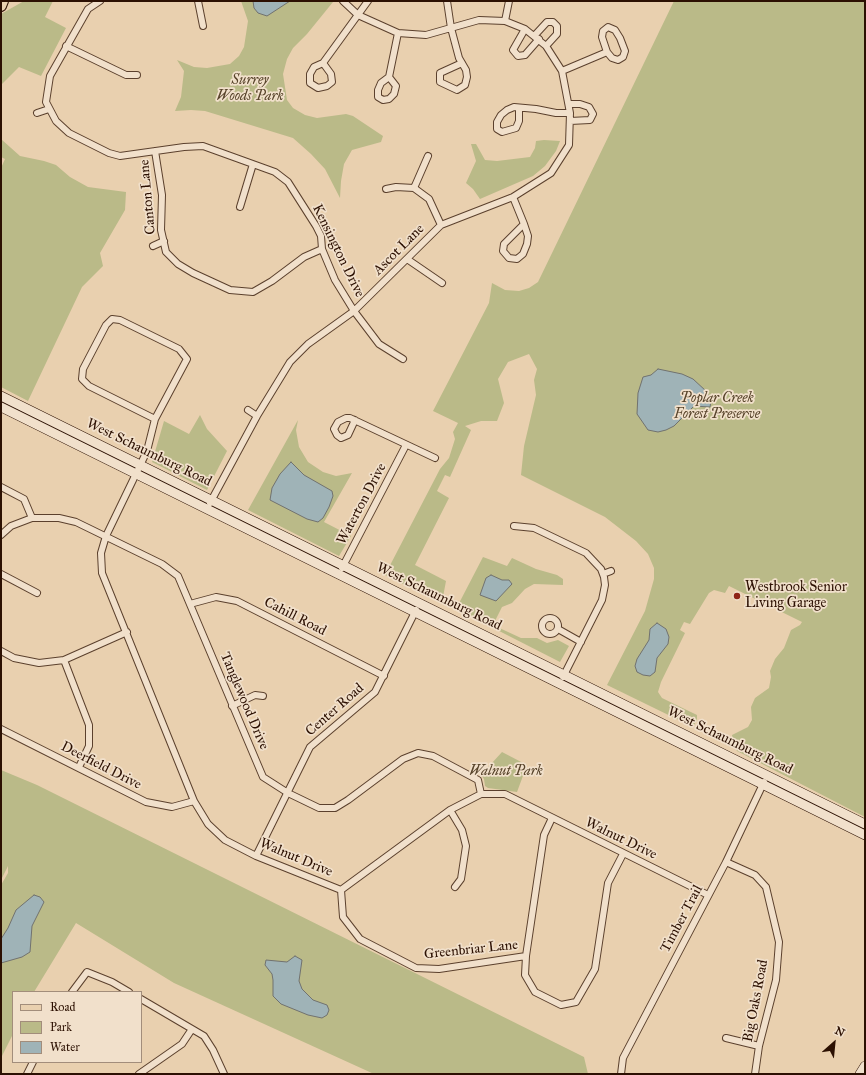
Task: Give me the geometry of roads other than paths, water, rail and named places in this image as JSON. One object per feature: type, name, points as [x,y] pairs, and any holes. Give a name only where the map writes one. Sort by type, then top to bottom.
[{"type":"main road","points":[[1,6],[3,1]]},
{"type":"main road","name":"West Schaumburg Road","points":[[1,396],[865,824]]},
{"type":"main road","name":"West Schaumburg Road","points":[[1,407],[865,835]]},
{"type":"main road","points":[[860,1074],[865,1066]]},
{"type":"street","points":[[37,113],[49,109],[46,102],[50,76],[88,9],[100,1]]},
{"type":"street","points":[[198,1],[203,26]]},
{"type":"street","name":"Ascot Lane","points":[[207,509],[256,416],[290,362],[308,344],[354,311],[441,224],[513,197],[551,172],[569,145],[570,113],[562,71],[546,46],[537,37],[525,29],[505,21],[479,20],[426,35],[398,33],[358,15],[342,1]]},
{"type":"street","points":[[323,63],[368,1]]},
{"type":"street","points":[[447,1],[451,28],[468,77],[464,85],[457,90],[440,82],[440,74],[462,63]]},
{"type":"street","points":[[505,21],[509,1]]},
{"type":"street","points":[[525,29],[514,50],[518,56],[525,55],[547,22],[553,22],[557,26],[556,34],[546,46]]},
{"type":"street","points":[[608,27],[615,30],[626,51],[623,57],[618,60],[612,58],[607,52],[602,37],[603,31],[608,27]]},
{"type":"street","points":[[389,77],[398,33]]},
{"type":"street","points":[[66,46],[126,75],[137,75]]},
{"type":"street","points":[[562,71],[607,52]]},
{"type":"street","points":[[568,104],[580,104],[589,107],[593,114],[590,120],[570,121]]},
{"type":"street","points":[[519,108],[520,121],[516,128],[502,132],[497,129],[497,122],[507,110],[519,108],[570,113]]},
{"type":"street","name":"Kensington Drive","points":[[49,109],[56,121],[69,133],[109,153],[120,156],[184,146],[203,146],[275,172],[288,182],[321,236],[322,248],[335,280],[354,311],[379,344],[403,359]]},
{"type":"street","name":"Canton Lane","points":[[155,151],[162,195],[161,230],[166,252],[178,264],[193,273],[230,290],[253,292],[272,281],[304,257],[322,248]]},
{"type":"street","points":[[414,188],[428,156]]},
{"type":"street","points":[[240,207],[253,164]]},
{"type":"street","points":[[386,189],[396,187],[414,188],[429,199],[441,224]]},
{"type":"street","points":[[513,197],[524,224],[528,236],[523,254],[517,259],[509,258],[503,251],[504,244],[524,224]]},
{"type":"street","name":"Canton Lane","points":[[153,246],[164,241]]},
{"type":"street","points":[[407,259],[442,283]]},
{"type":"street","name":"Walnut Drive","points":[[155,419],[89,386],[82,378],[83,369],[106,325],[112,319],[120,320],[178,349],[187,359],[155,419],[147,451],[106,536],[101,554],[102,573],[194,801],[208,824],[225,840],[256,856],[341,890],[450,810],[481,794],[505,794],[708,895]]},
{"type":"street","points":[[248,410],[256,416]]},
{"type":"street","points":[[355,420],[406,446],[435,458]]},
{"type":"street","name":"Waterton Drive","points":[[339,574],[406,446]]},
{"type":"street","points":[[1,487],[24,500],[32,518]]},
{"type":"street","name":"Tanglewood Drive","points":[[1,535],[10,526],[32,518],[59,518],[76,522],[106,536],[162,564],[178,576],[263,777],[288,793],[319,808],[335,808],[348,800],[402,759],[418,753],[433,756],[478,780],[481,794]]},
{"type":"street","points":[[514,526],[534,528],[586,553],[598,564],[603,574],[604,594],[560,684]]},
{"type":"street","points":[[603,574],[611,571]]},
{"type":"street","points":[[1,574],[37,593]]},
{"type":"street","name":"Cahill Road","points":[[190,604],[216,597],[237,601],[384,676]]},
{"type":"street","name":"Center Road","points":[[256,856],[310,747],[375,692],[420,603]]},
{"type":"street","points":[[558,629],[581,642]]},
{"type":"street","points":[[1,651],[14,658],[39,663],[64,660],[126,632]]},
{"type":"street","points":[[64,660],[89,725],[89,746],[79,768]]},
{"type":"street","points":[[232,706],[255,695],[263,696]]},
{"type":"street","name":"Deerfield Drive","points":[[1,729],[146,802],[172,807],[194,801]]},
{"type":"street","name":"Timber Trail","points":[[621,1074],[623,1058],[726,862],[767,775]]},
{"type":"street","points":[[450,810],[462,830],[466,846],[461,879],[455,887]]},
{"type":"street","points":[[552,818],[544,835],[526,956],[525,975],[535,992],[561,1005],[576,1002],[595,969],[608,883],[623,854]]},
{"type":"street","name":"Big Oaks Road","points":[[726,862],[755,875],[766,887],[779,942],[776,980],[759,1046],[755,1074]]},
{"type":"street","name":"Greenbriar Lane","points":[[341,890],[343,917],[360,939],[416,968],[439,968],[526,956]]},
{"type":"street","points":[[73,991],[87,972],[112,982],[127,991]]},
{"type":"street","points":[[142,1000],[204,1036],[213,1050],[224,1074]]},
{"type":"street","points":[[139,1074],[182,1044],[192,1029]]},
{"type":"street","points":[[726,1038],[759,1046]]},
{"type":"street","points":[[27,1074],[32,1063]]},
{"type":"water","points":[[253,1],[290,1],[267,16],[258,13],[254,8]]},
{"type":"water","points":[[658,369],[682,374],[693,379],[706,391],[711,401],[710,407],[694,406],[674,426],[658,432],[648,430],[637,414],[638,393],[643,377],[651,375]]},
{"type":"water","points":[[291,462],[304,475],[332,491],[333,496],[329,507],[323,518],[318,522],[307,519],[270,500],[272,488],[280,474]]},
{"type":"water","points":[[491,575],[502,580],[509,580],[512,584],[496,601],[480,595],[486,578]]},
{"type":"water","points":[[657,623],[666,629],[669,637],[668,644],[657,658],[655,672],[650,676],[643,675],[637,672],[635,666],[637,659],[649,640],[650,629]]},
{"type":"water","points":[[34,895],[40,897],[44,902],[32,926],[30,952],[22,957],[1,963],[1,939],[16,910]]},
{"type":"water","points":[[295,956],[302,960],[299,981],[302,989],[313,1000],[327,1005],[329,1010],[327,1015],[322,1018],[308,1015],[281,1004],[273,996],[272,974],[265,965],[266,960],[287,962]]},
{"type":"place","name":"Westbrook Senior Living Garage","points":[[737,596]]},
{"type":"park label","name":"Surrey Woods Park","points":[[250,90]]},
{"type":"park label","name":"Poplar Creek Forest Preserve","points":[[717,408]]},
{"type":"park label","name":"Walnut Park","points":[[506,772]]}]
